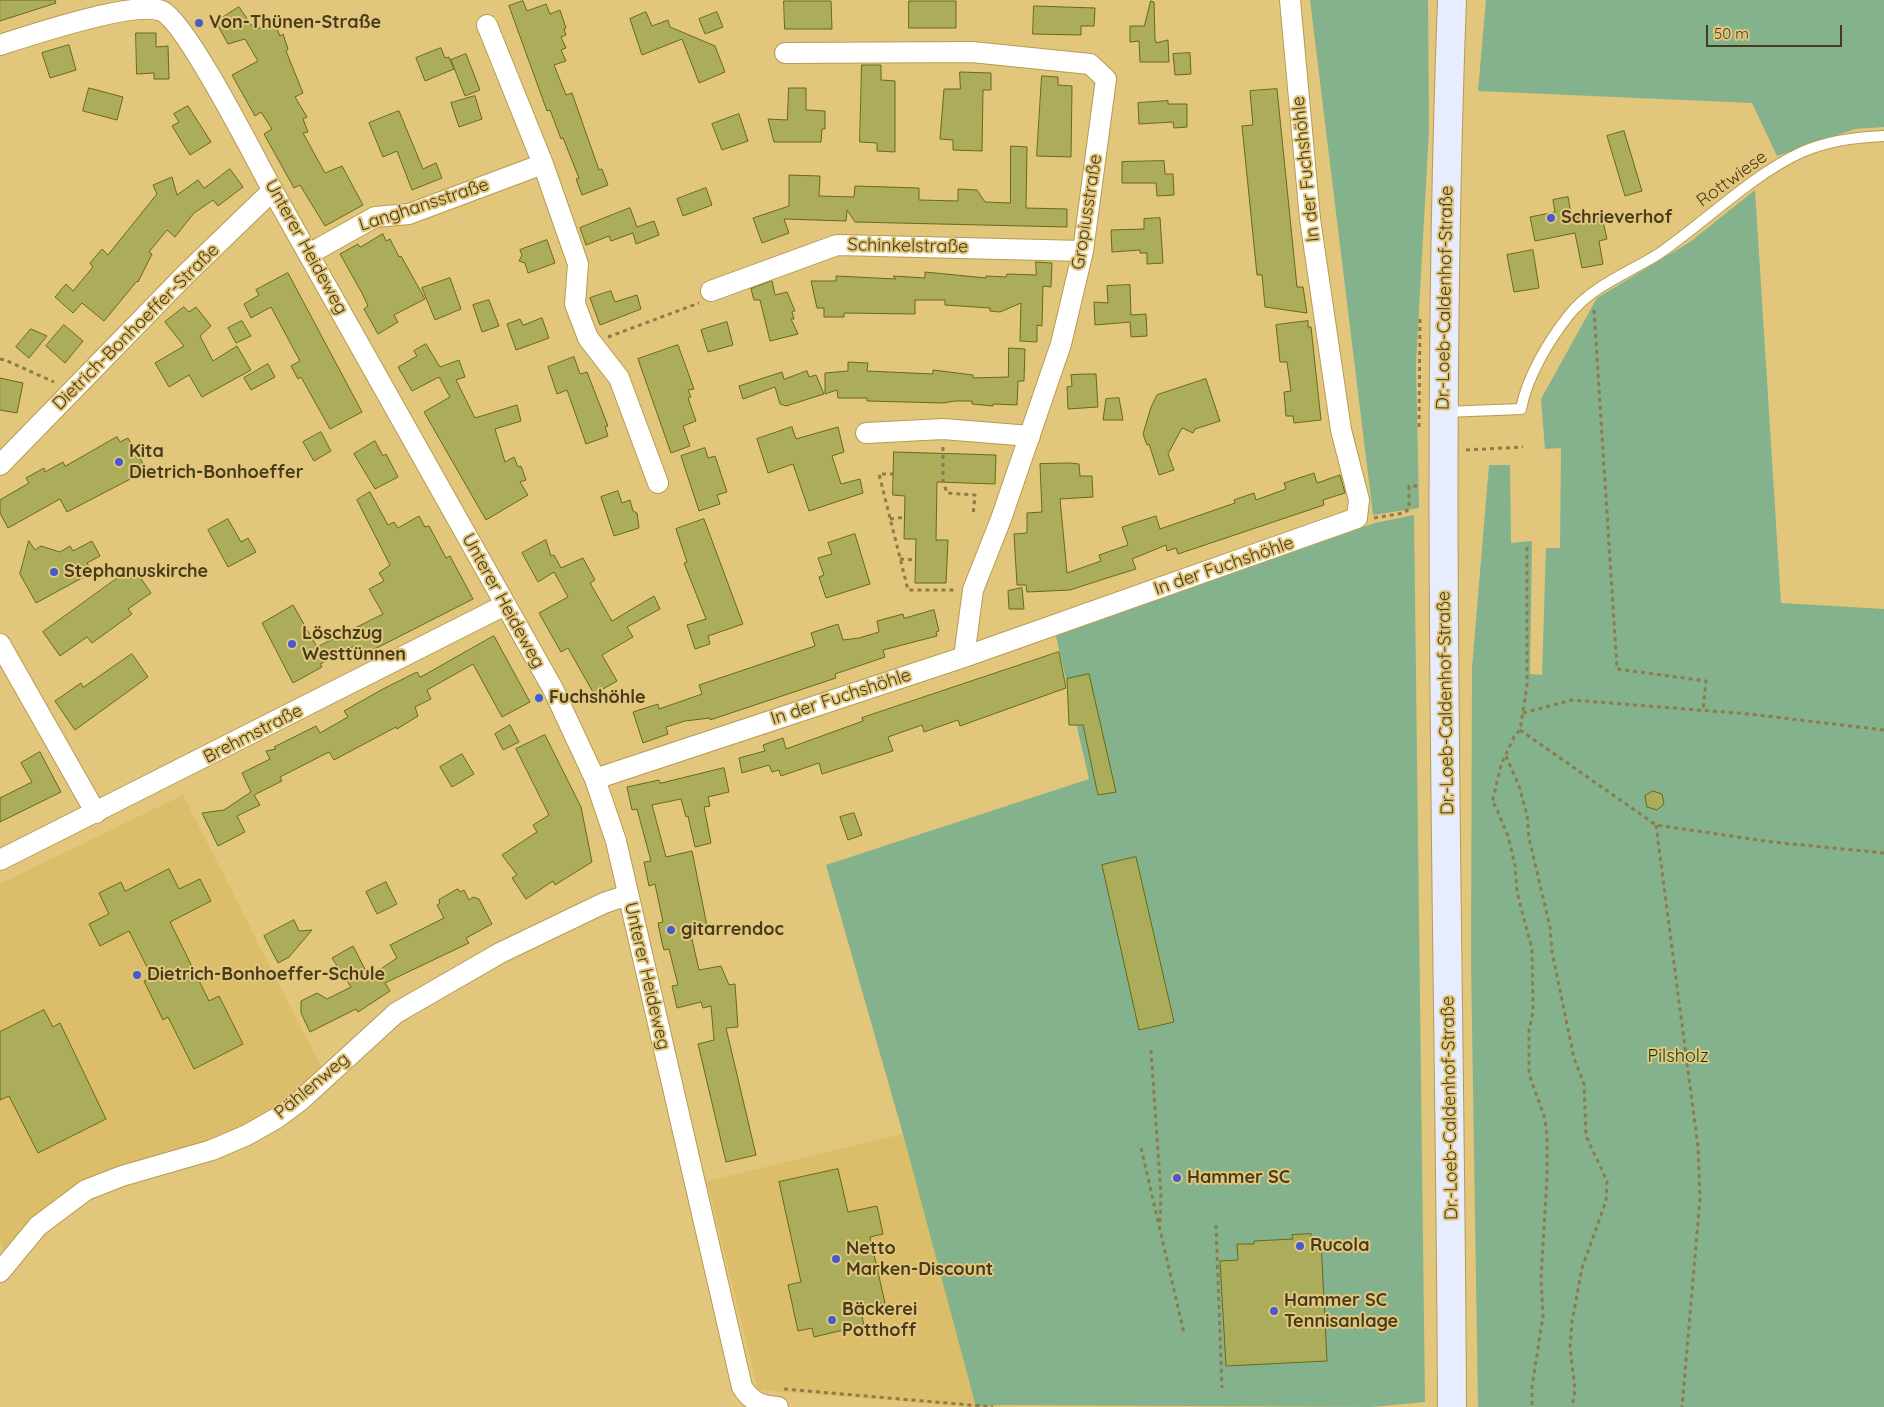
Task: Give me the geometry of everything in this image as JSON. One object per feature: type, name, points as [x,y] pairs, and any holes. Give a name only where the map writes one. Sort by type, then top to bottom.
[{"type":"main road","name":"Dr.-Loeb-Caldenhof-Straße","points":[[1452,0],[1444,242],[1452,1407]]},
{"type":"street","name":"In der Fuchshöhle","points":[[595,778],[964,657],[1357,518],[1359,500],[1341,430],[1310,219],[1290,0]]},
{"type":"street","name":"Unterer Heideweg","points":[[0,45],[80,20],[142,8],[157,8],[177,24],[273,190],[565,712],[595,778],[616,841],[742,1387],[750,1398],[769,1402]]},
{"type":"street","points":[[487,25],[543,164],[578,264],[575,304],[592,343],[619,378],[658,483]]},
{"type":"street","name":"Gropiusstraße","points":[[785,53],[972,52],[1090,64],[1106,79],[1083,251],[1061,344],[1030,436],[973,590],[964,657]]},
{"type":"street","name":"Langhansstraße","points":[[309,254],[375,218],[409,214],[543,164]]},
{"type":"street","name":"Dietrich-Bonhoeffer-Straße","points":[[0,465],[185,275],[273,190]]},
{"type":"street","name":"Schinkelstraße","points":[[711,290],[837,245],[1083,251]]},
{"type":"street","points":[[866,433],[944,429],[1030,436]]},
{"type":"street","name":"Brehmstraße","points":[[0,860],[505,605]]},
{"type":"street","points":[[0,644],[96,813]]},
{"type":"street","name":"Pählenweg","points":[[0,1272],[38,1226],[86,1190],[122,1176],[212,1150],[247,1135],[277,1118],[301,1100],[396,1013],[500,952],[604,903],[628,894]]},
{"type":"lane","name":"Rottwiese","points":[[1444,413],[1521,409],[1527,386],[1542,358],[1569,315],[1593,291],[1658,254],[1752,184],[1803,151],[1860,136],[1884,136]]},
{"type":"path","points":[[592,343],[700,303],[711,290]]},
{"type":"path","points":[[1593,291],[1617,669],[1706,681],[1703,710]]},
{"type":"path","points":[[0,360],[5,360],[71,392]]},
{"type":"path","points":[[944,429],[943,481],[947,493],[975,495],[973,516]]},
{"type":"path","points":[[1444,451],[1523,447]]},
{"type":"path","points":[[894,474],[879,474],[908,590],[973,590]]},
{"type":"path","points":[[1357,518],[1376,518],[1404,513],[1410,509],[1409,486],[1419,486]]},
{"type":"path","points":[[890,519],[905,517]]},
{"type":"path","points":[[1527,547],[1527,686],[1520,730],[1514,737],[1501,765],[1492,803],[1495,805],[1510,843],[1518,892],[1532,949],[1533,1011],[1529,1031],[1529,1074],[1545,1119],[1547,1136],[1547,1178],[1541,1278],[1543,1316],[1532,1387],[1532,1407]]},
{"type":"path","points":[[900,559],[916,560]]},
{"type":"path","points":[[1523,713],[1572,700],[1703,710],[1884,730]]},
{"type":"path","points":[[1520,730],[1656,826],[1772,842],[1884,853]]},
{"type":"path","points":[[1506,755],[1519,786],[1527,815],[1529,838],[1550,927],[1552,952],[1574,1058],[1584,1084],[1586,1136],[1607,1181],[1606,1201],[1582,1268],[1572,1322],[1570,1347],[1575,1390],[1572,1407]]},
{"type":"path","points":[[1656,826],[1698,1147],[1700,1199],[1682,1407]]},
{"type":"path","points":[[1151,1050],[1161,1195],[1160,1228]]},
{"type":"path","points":[[1142,1148],[1184,1333]]},
{"type":"path","points":[[1216,1225],[1222,1388]]},
{"type":"path","points":[[769,1402],[993,1407]]},
{"type":"shaded area","name":"Dietrich-Bonhoeffer-Schule","points":[[183,795],[321,1067],[294,1096],[243,1126],[176,1153],[86,1184],[7,1256],[0,1242],[0,884]]},
{"type":"shaded area","points":[[903,1134],[976,1407],[758,1390],[707,1181]]},
{"type":"green space","points":[[1310,0],[1428,0],[1429,130],[1416,364],[1419,508],[1373,515]]},
{"type":"green space","points":[[1486,0],[1884,0],[1884,127],[1855,129],[1777,156],[1752,103],[1478,91]]},
{"type":"green space","name":"Pilsholz","points":[[1755,190],[1781,603],[1884,609],[1884,1407],[1478,1407],[1471,961],[1472,668],[1489,465],[1510,465],[1511,543],[1532,541],[1530,674],[1542,675],[1546,548],[1560,548],[1561,448],[1545,449],[1541,399],[1597,298],[1690,242]]},
{"type":"green space","name":"Hammer SC","points":[[1414,515],[1425,1402],[1372,1407],[1003,1405],[976,1407],[903,1134],[826,865],[1089,779],[1056,636],[1375,523]]},
{"type":"building","points":[[0,0],[55,0],[56,3],[0,21]]},
{"type":"building","points":[[523,1],[527,11],[546,4],[550,14],[560,10],[566,28],[564,29],[566,35],[561,37],[566,48],[561,50],[566,61],[554,65],[566,95],[572,93],[599,170],[602,169],[608,185],[582,195],[576,179],[579,178],[550,110],[547,111],[509,6]]},
{"type":"building","points":[[784,1],[831,1],[832,29],[785,29]]},
{"type":"building","points":[[909,1],[956,1],[956,28],[909,28]]},
{"type":"building","points":[[1151,1],[1154,2],[1156,43],[1168,40],[1169,62],[1140,62],[1139,41],[1130,42],[1130,26],[1144,26]]},
{"type":"building","points":[[1034,6],[1095,8],[1094,26],[1081,26],[1081,35],[1033,34]]},
{"type":"building","points":[[239,7],[255,30],[274,22],[280,36],[283,34],[288,49],[286,51],[303,93],[295,97],[307,117],[303,119],[308,132],[303,133],[325,173],[342,166],[363,205],[325,226],[300,185],[294,188],[264,134],[272,129],[261,112],[255,116],[232,75],[258,61],[245,39],[228,44],[216,22]]},
{"type":"building","points":[[646,12],[652,26],[668,20],[670,27],[715,46],[725,72],[699,83],[682,39],[642,55],[630,19]]},
{"type":"building","points":[[717,12],[723,27],[705,34],[699,19]]},
{"type":"building","points":[[136,33],[156,33],[156,47],[168,46],[169,79],[154,79],[154,73],[137,74]]},
{"type":"building","points":[[69,45],[76,70],[50,78],[42,53]]},
{"type":"building","points":[[441,48],[445,58],[449,57],[454,69],[425,81],[416,58]]},
{"type":"building","points":[[1190,53],[1191,74],[1175,75],[1173,54]]},
{"type":"building","points":[[466,54],[480,90],[465,96],[451,60]]},
{"type":"building","points":[[862,65],[881,65],[881,80],[895,81],[895,152],[877,151],[877,143],[860,142]]},
{"type":"building","points":[[960,72],[991,73],[991,90],[983,90],[982,151],[953,150],[953,140],[940,139],[944,89],[960,89]]},
{"type":"building","points":[[1042,76],[1058,77],[1058,85],[1072,86],[1071,157],[1037,156]]},
{"type":"building","points":[[89,88],[123,97],[117,120],[83,111]]},
{"type":"building","points":[[789,88],[806,88],[806,110],[825,111],[825,129],[822,129],[821,142],[774,142],[768,119],[787,120]]},
{"type":"building","points":[[1277,89],[1297,287],[1303,287],[1307,313],[1265,307],[1262,275],[1257,275],[1242,126],[1253,125],[1250,91]]},
{"type":"building","points":[[475,96],[482,119],[459,127],[451,103]]},
{"type":"building","points":[[1168,101],[1168,104],[1187,104],[1187,127],[1174,128],[1173,122],[1139,124],[1138,103]]},
{"type":"building","points":[[188,106],[211,142],[190,155],[172,126],[179,122],[174,114]]},
{"type":"building","points":[[399,111],[423,169],[436,163],[442,178],[412,190],[397,151],[383,157],[369,123]]},
{"type":"building","points":[[739,114],[748,141],[722,150],[712,124]]},
{"type":"building","points":[[1624,131],[1642,191],[1625,196],[1607,136]]},
{"type":"building","points":[[1011,146],[1027,147],[1026,208],[1067,209],[1067,227],[855,222],[847,210],[846,221],[784,219],[789,233],[762,243],[753,218],[789,206],[789,175],[820,176],[819,196],[854,197],[855,186],[919,188],[919,200],[958,201],[958,189],[977,190],[985,202],[1010,203]]},
{"type":"building","points":[[1164,161],[1165,174],[1173,174],[1174,195],[1157,196],[1156,183],[1122,183],[1122,162]]},
{"type":"building","points":[[230,169],[243,187],[218,206],[213,200],[194,213],[175,237],[167,230],[149,252],[152,254],[138,282],[104,321],[82,303],[73,313],[55,297],[66,284],[73,291],[93,267],[90,263],[102,249],[108,255],[157,194],[153,185],[172,177],[177,195],[198,180],[204,188]]},
{"type":"building","points":[[706,188],[712,205],[683,216],[677,199]]},
{"type":"building","points":[[1568,197],[1572,219],[1601,213],[1607,239],[1599,241],[1603,264],[1582,268],[1575,233],[1535,241],[1530,217],[1555,212],[1553,200]]},
{"type":"building","points":[[630,208],[637,227],[654,221],[659,235],[636,244],[633,233],[611,241],[609,236],[586,245],[580,228]]},
{"type":"building","points":[[1160,218],[1163,263],[1147,264],[1147,253],[1140,253],[1140,250],[1112,252],[1111,230],[1144,229],[1144,219]]},
{"type":"building","points":[[383,234],[386,241],[390,239],[399,257],[401,256],[425,299],[394,315],[398,322],[378,334],[364,309],[368,306],[362,293],[340,254],[358,244],[360,247]]},
{"type":"building","points":[[547,240],[555,263],[528,273],[525,263],[519,261],[522,255],[520,250]]},
{"type":"building","points":[[1533,250],[1539,288],[1514,292],[1507,255]]},
{"type":"building","points":[[1036,262],[1052,263],[1051,287],[1043,286],[1042,326],[1037,325],[1037,342],[1020,341],[1021,303],[1000,312],[990,311],[990,308],[945,305],[945,300],[915,300],[915,314],[844,313],[844,317],[824,317],[824,308],[817,308],[811,281],[836,281],[836,276],[896,279],[893,276],[925,278],[925,272],[986,278],[986,276],[1006,277],[1007,274],[1036,275]]},
{"type":"building","points":[[288,273],[362,412],[330,429],[301,377],[298,379],[291,366],[300,361],[271,307],[251,318],[244,304],[259,295],[256,290]]},
{"type":"building","points":[[450,278],[461,309],[435,320],[422,288]]},
{"type":"building","points":[[772,281],[775,295],[787,292],[795,311],[792,312],[794,319],[791,319],[798,334],[770,341],[760,300],[754,300],[751,289]]},
{"type":"building","points":[[1130,285],[1131,315],[1146,314],[1147,336],[1131,337],[1130,322],[1095,325],[1094,302],[1108,303],[1107,286]]},
{"type":"building","points":[[611,291],[615,302],[637,295],[641,309],[600,325],[590,298]]},
{"type":"building","points":[[489,300],[499,326],[482,332],[473,305]]},
{"type":"building","points":[[184,307],[189,312],[196,307],[211,326],[200,336],[213,361],[237,346],[251,370],[202,397],[189,375],[169,387],[155,363],[184,346],[165,322]]},
{"type":"building","points":[[542,318],[549,338],[516,350],[507,324],[520,319],[523,325]]},
{"type":"building","points":[[242,321],[251,336],[236,343],[228,328]]},
{"type":"building","points":[[1308,321],[1308,327],[1311,327],[1321,420],[1294,423],[1293,416],[1286,416],[1284,392],[1291,391],[1287,362],[1280,362],[1276,325]]},
{"type":"building","points":[[727,322],[733,345],[708,352],[701,330]]},
{"type":"building","points":[[64,325],[83,341],[65,363],[46,346]]},
{"type":"building","points":[[31,329],[47,336],[29,358],[16,347]]},
{"type":"building","points":[[426,344],[440,367],[459,360],[465,377],[456,380],[475,418],[517,405],[521,421],[495,429],[505,462],[514,457],[518,467],[521,466],[526,480],[520,482],[528,495],[486,520],[424,412],[450,397],[439,377],[412,391],[398,367],[417,356],[414,351]]},
{"type":"building","points":[[678,345],[694,389],[688,390],[691,397],[688,398],[696,421],[683,426],[690,446],[671,453],[638,359]]},
{"type":"building","points":[[1009,348],[1025,349],[1024,381],[1018,381],[1017,405],[993,404],[993,406],[972,404],[972,401],[944,403],[867,401],[867,398],[838,398],[837,390],[825,394],[825,373],[848,371],[848,362],[868,363],[867,371],[933,374],[933,370],[973,375],[973,378],[1008,377]]},
{"type":"building","points":[[574,357],[580,374],[587,372],[608,426],[605,427],[608,436],[586,444],[567,390],[557,394],[548,367]]},
{"type":"building","points":[[268,364],[275,377],[251,390],[244,378]]},
{"type":"building","points":[[807,371],[809,377],[816,375],[824,394],[786,406],[780,404],[775,387],[743,399],[739,386],[782,372],[784,379]]},
{"type":"building","points":[[1096,374],[1098,407],[1068,409],[1067,387],[1072,386],[1071,375]]},
{"type":"building","points":[[0,378],[23,383],[17,413],[0,410]]},
{"type":"building","points":[[1206,379],[1220,421],[1195,429],[1193,433],[1182,428],[1168,454],[1174,470],[1159,475],[1149,444],[1147,445],[1143,434],[1151,407],[1157,395]]},
{"type":"building","points":[[1119,398],[1123,420],[1103,420],[1106,399]]},
{"type":"building","points":[[792,427],[796,439],[838,427],[844,452],[832,456],[841,484],[860,479],[863,493],[809,511],[793,464],[768,473],[757,439]]},
{"type":"building","points":[[321,432],[331,451],[314,461],[303,442]]},
{"type":"building","points":[[117,437],[120,442],[128,438],[145,467],[138,470],[140,474],[67,512],[60,499],[8,528],[0,513],[0,500],[29,483],[26,478],[44,468],[45,472],[63,462],[65,466]]},
{"type":"building","points":[[375,441],[383,456],[386,454],[398,477],[375,489],[354,454]]},
{"type":"building","points":[[705,448],[708,458],[715,456],[727,492],[717,495],[720,504],[699,511],[681,456]]},
{"type":"building","points":[[894,452],[996,455],[995,484],[937,482],[936,540],[948,540],[946,583],[915,583],[916,539],[904,539],[905,496],[893,495]]},
{"type":"building","points":[[1040,464],[1079,464],[1080,476],[1092,476],[1093,497],[1060,499],[1067,573],[1101,561],[1099,555],[1128,545],[1122,527],[1156,516],[1160,529],[1235,503],[1234,500],[1254,493],[1256,500],[1286,489],[1284,483],[1314,473],[1317,483],[1340,475],[1345,493],[1323,500],[1324,505],[1178,554],[1176,548],[1167,551],[1166,545],[1132,559],[1136,569],[1070,590],[1027,592],[1026,585],[1017,585],[1014,534],[1027,533],[1027,513],[1042,512]]},
{"type":"building","points":[[618,491],[622,503],[630,500],[633,511],[637,513],[639,528],[614,536],[601,497]]},
{"type":"building","points":[[370,492],[388,525],[394,522],[398,528],[419,516],[425,527],[429,526],[446,558],[450,556],[473,599],[359,657],[354,646],[320,664],[322,667],[293,683],[262,623],[293,605],[317,647],[383,614],[369,589],[384,581],[379,573],[390,565],[357,500]]},
{"type":"building","points":[[228,519],[241,542],[248,538],[256,552],[228,567],[208,530]]},
{"type":"building","points":[[704,519],[743,624],[708,636],[710,644],[695,649],[687,625],[706,619],[684,563],[687,562],[676,529]]},
{"type":"building","points":[[855,534],[870,584],[826,598],[819,577],[824,575],[818,558],[832,554],[828,543]]},
{"type":"building","points":[[546,540],[551,556],[554,555],[561,568],[583,558],[595,580],[590,583],[612,621],[654,596],[660,609],[627,627],[633,637],[602,655],[617,681],[594,694],[568,648],[561,652],[539,613],[568,597],[554,572],[538,582],[522,553]]},
{"type":"building","name":"Stephanuskirche","points":[[29,541],[35,550],[41,546],[60,552],[70,546],[73,551],[92,541],[100,556],[87,563],[93,572],[36,603],[20,574]]},
{"type":"building","points":[[133,567],[151,593],[128,609],[132,614],[92,643],[87,637],[60,656],[43,632]]},
{"type":"building","points":[[1022,588],[1024,609],[1009,609],[1008,591]]},
{"type":"building","points":[[934,610],[939,631],[936,632],[937,636],[883,650],[885,657],[835,674],[836,678],[710,720],[710,718],[685,721],[666,727],[668,734],[643,743],[633,712],[658,704],[659,709],[702,694],[699,685],[815,646],[811,633],[838,624],[843,640],[859,638],[879,632],[877,621],[903,614],[904,618]]},
{"type":"building","points":[[494,636],[530,702],[502,717],[473,664],[427,690],[431,699],[415,707],[418,716],[397,729],[396,727],[334,760],[329,752],[280,777],[282,781],[254,795],[260,805],[237,816],[245,832],[218,846],[202,813],[224,810],[251,792],[242,773],[270,759],[266,751],[276,749],[274,747],[316,726],[320,733],[348,717],[344,711],[383,689],[417,672],[420,677]]},
{"type":"building","points":[[1059,652],[1066,688],[960,726],[958,720],[924,732],[922,725],[888,737],[893,751],[822,774],[819,763],[781,776],[779,770],[772,772],[769,765],[742,773],[739,758],[765,751],[763,745],[783,738],[786,749],[863,721],[862,718]]},
{"type":"building","points":[[132,654],[148,677],[75,730],[55,701],[81,683],[83,687]]},
{"type":"building","points":[[1089,674],[1116,792],[1098,795],[1083,725],[1069,725],[1067,679]]},
{"type":"building","points":[[510,725],[519,742],[503,750],[495,734]]},
{"type":"building","points":[[545,735],[581,807],[592,862],[555,885],[553,881],[526,899],[512,878],[517,875],[502,855],[537,832],[533,825],[549,815],[516,749]]},
{"type":"building","points":[[40,752],[61,792],[0,822],[0,798],[32,782],[21,763]]},
{"type":"building","points":[[462,754],[474,774],[452,787],[440,767]]},
{"type":"building","points":[[724,768],[729,792],[708,797],[710,806],[704,807],[711,843],[695,847],[688,816],[686,817],[681,799],[652,805],[666,857],[692,851],[708,931],[691,935],[699,970],[721,966],[729,985],[735,984],[738,1027],[726,1028],[756,1155],[726,1162],[698,1044],[714,1040],[711,1006],[703,1008],[701,1002],[677,1008],[672,986],[678,985],[669,949],[664,950],[662,943],[658,923],[663,922],[655,884],[649,886],[644,862],[651,861],[637,809],[632,810],[627,787],[659,780],[660,783]]},
{"type":"building","points":[[1653,791],[1662,794],[1664,804],[1657,810],[1647,807],[1645,796]]},
{"type":"building","points":[[854,813],[862,835],[848,840],[840,817]]},
{"type":"building","points":[[1136,857],[1174,1022],[1139,1030],[1102,865]]},
{"type":"building","points":[[169,869],[179,889],[200,879],[211,901],[170,922],[209,1001],[219,996],[243,1044],[194,1069],[168,1017],[163,1020],[144,981],[152,977],[129,931],[100,946],[89,924],[109,914],[99,893],[121,882],[125,891]]},
{"type":"building","points":[[386,882],[397,904],[377,914],[366,892]]},
{"type":"building","points":[[458,889],[460,892],[464,890],[469,900],[473,897],[479,899],[492,924],[466,938],[469,943],[385,983],[390,991],[358,1012],[356,1009],[310,1032],[301,1013],[301,1001],[317,993],[327,999],[351,987],[332,958],[353,946],[369,977],[397,958],[390,945],[444,918],[437,905],[440,903],[439,900]]},
{"type":"building","points":[[294,920],[299,931],[312,930],[289,957],[278,963],[264,936]]},
{"type":"building","points":[[44,1010],[53,1027],[60,1023],[106,1119],[38,1153],[9,1096],[0,1100],[0,1032]]},
{"type":"building","name":"Netto Marken-Discount","points":[[838,1169],[848,1212],[877,1206],[883,1234],[870,1237],[885,1303],[860,1308],[864,1325],[814,1337],[812,1328],[798,1331],[788,1285],[801,1282],[779,1182]]},
{"type":"building","name":"Hammer SC Tennisanlage","points":[[1311,1234],[1311,1241],[1321,1241],[1327,1361],[1226,1366],[1220,1261],[1238,1260],[1237,1244],[1254,1244],[1254,1241],[1293,1239],[1292,1235]]},
{"type":"place","name":"Von-Thünen-Straße","points":[[199,23]]},
{"type":"place","name":"Schrieverhof","points":[[1551,218]]},
{"type":"place","name":"Kita Dietrich-Bonhoeffer","points":[[119,462]]},
{"type":"place","name":"Stephanuskirche","points":[[54,572]]},
{"type":"place","name":"Löschzug Westtünnen","points":[[292,644]]},
{"type":"place","name":"Fuchshöhle","points":[[539,698]]},
{"type":"place","name":"gitarrendoc","points":[[671,930]]},
{"type":"place","name":"Dietrich-Bonhoeffer-Schule","points":[[137,975]]},
{"type":"place","name":"Hammer SC","points":[[1177,1178]]},
{"type":"place","name":"Rucola","points":[[1300,1246]]},
{"type":"place","name":"Netto Marken-Discount","points":[[836,1259]]},
{"type":"place","name":"Hammer SC Tennisanlage","points":[[1274,1311]]},
{"type":"place","name":"Bäckerei Potthoff","points":[[832,1320]]}]
